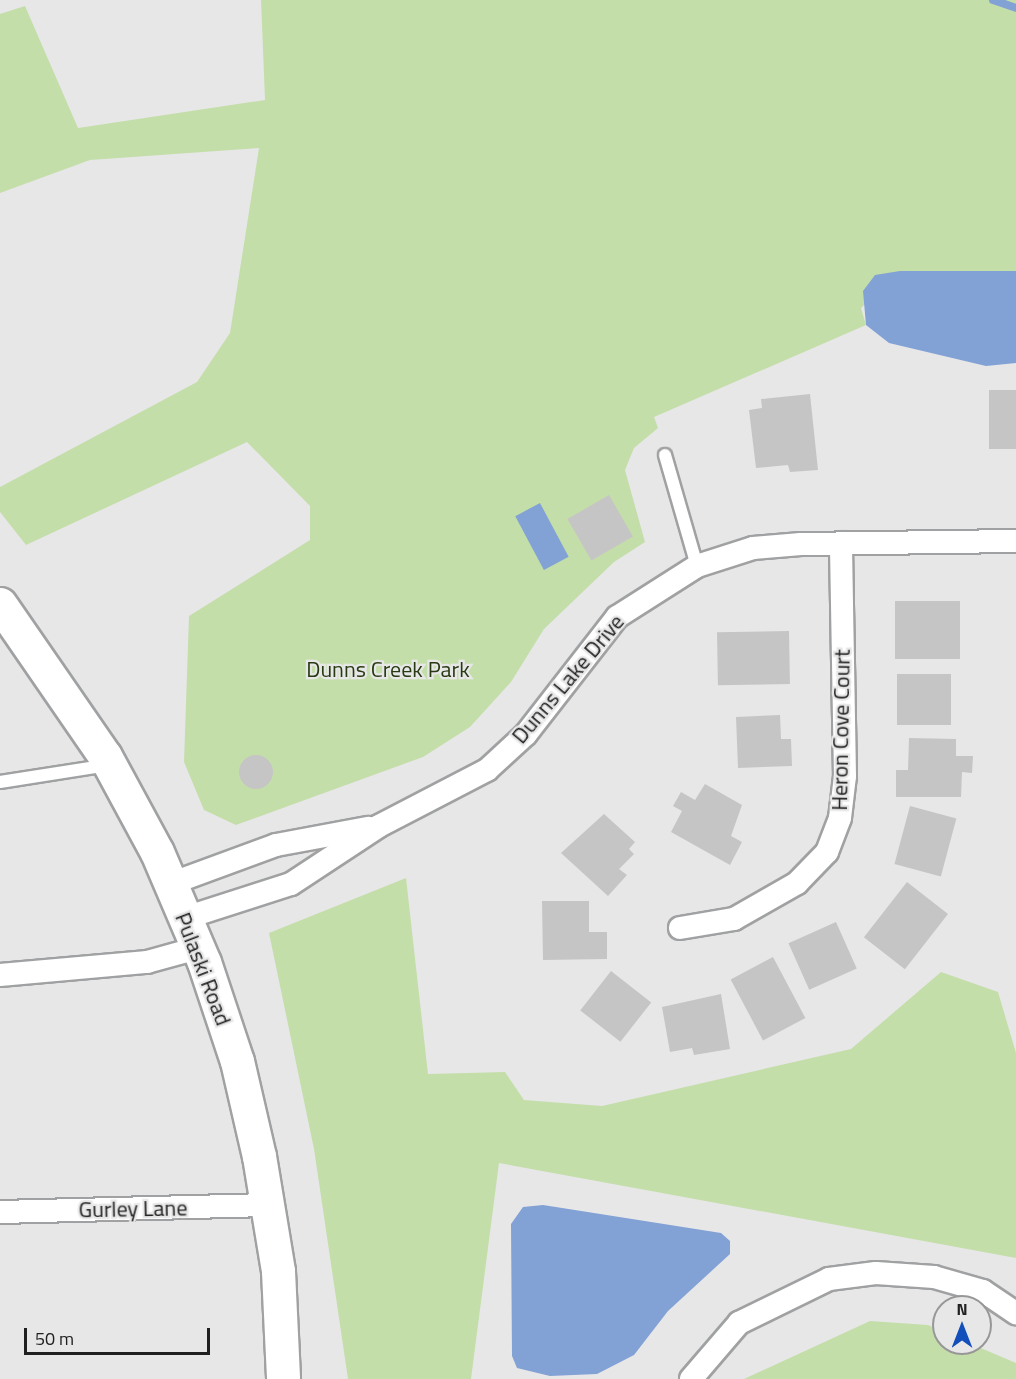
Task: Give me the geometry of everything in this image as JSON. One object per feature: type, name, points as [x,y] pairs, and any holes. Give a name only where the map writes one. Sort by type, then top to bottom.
[{"type":"main road","name":"Pulaski Road","points":[[0,604],[110,764],[170,884],[198,948],[237,1061],[267,1204],[278,1271],[283,1379]]},
{"type":"street","name":"Dunns Lake Drive","points":[[379,826],[487,770],[525,734],[617,617],[697,566],[753,548],[841,543],[1016,541]]},
{"type":"street","name":"Heron Cove Court","points":[[680,928],[734,920],[797,883],[827,852],[840,818],[845,776],[841,543]]},
{"type":"street","points":[[170,884],[276,845],[379,826]]},
{"type":"street","points":[[185,918],[291,884],[379,826]]},
{"type":"street","points":[[0,975],[147,962],[198,948]]},
{"type":"street","name":"Gurley Lane","points":[[0,1212],[267,1204]]},
{"type":"street","points":[[691,1379],[739,1323],[829,1279],[876,1273],[934,1277],[983,1291],[1016,1312]]},
{"type":"lane","points":[[664,455],[697,566]]},
{"type":"lane","points":[[0,782],[110,764]]},
{"type":"green space","name":"Dunns Creek Park","points":[[261,0],[1016,0],[1016,271],[900,271],[861,308],[866,325],[654,417],[658,428],[634,448],[625,470],[645,542],[614,562],[544,629],[511,682],[470,727],[423,757],[236,825],[204,810],[184,762],[189,616],[310,540],[310,506],[247,442],[26,545],[0,512],[0,487],[197,382],[230,333],[259,148],[90,160],[0,193],[0,14],[25,6],[78,128],[265,100]]},
{"type":"green space","points":[[406,878],[428,1074],[505,1072],[524,1100],[602,1106],[851,1049],[941,972],[998,992],[1016,1053],[1016,1258],[499,1163],[471,1379],[348,1379],[314,1149],[269,933]]},
{"type":"green space","points":[[870,1321],[932,1327],[932,1355],[992,1355],[992,1353],[1016,1363],[1016,1379],[744,1379]]},
{"type":"water","points":[[900,271],[1016,271],[1016,363],[986,366],[889,343],[866,325],[863,291],[875,275]]},
{"type":"water","points":[[540,503],[569,557],[544,570],[515,516]]},
{"type":"water","points":[[543,1205],[721,1233],[730,1241],[730,1254],[668,1311],[634,1355],[597,1374],[550,1376],[517,1368],[512,1356],[511,1224],[523,1207]]},
{"type":"building","points":[[989,390],[1016,390],[1016,449],[989,449]]},
{"type":"building","points":[[810,394],[818,470],[790,472],[788,465],[756,468],[749,410],[762,408],[761,399]]},
{"type":"building","points":[[609,495],[633,537],[591,561],[567,519]]},
{"type":"building","points":[[895,601],[960,601],[960,659],[895,659]]},
{"type":"building","points":[[789,631],[790,684],[718,685],[717,632]]},
{"type":"building","points":[[897,674],[951,674],[951,725],[897,725]]},
{"type":"building","points":[[780,715],[781,739],[791,739],[792,766],[738,768],[736,717]]},
{"type":"building","points":[[909,738],[956,739],[956,756],[973,756],[972,773],[962,772],[961,797],[896,797],[896,770],[908,770]]},
{"type":"building","points":[[256,755],[268,760],[273,772],[268,784],[256,789],[244,784],[239,772],[244,760]]},
{"type":"building","points":[[705,784],[742,805],[731,836],[742,842],[730,865],[671,832],[682,811],[673,806],[681,792],[695,800]]},
{"type":"building","points":[[910,806],[956,818],[941,876],[894,864]]},
{"type":"building","points":[[604,814],[635,842],[629,849],[634,854],[619,869],[627,875],[608,896],[561,853]]},
{"type":"building","points":[[907,882],[948,914],[905,969],[864,937]]},
{"type":"building","points":[[542,901],[589,901],[589,932],[607,932],[607,959],[543,960]]},
{"type":"building","points":[[836,922],[857,969],[809,990],[788,943]]},
{"type":"building","points":[[773,957],[805,1018],[763,1040],[731,980]]},
{"type":"building","points":[[611,971],[651,1002],[620,1042],[580,1010]]},
{"type":"building","points":[[721,994],[730,1049],[694,1055],[692,1048],[670,1052],[662,1007]]},
{"type":"waterway","points":[[993,0],[1016,8]]}]
